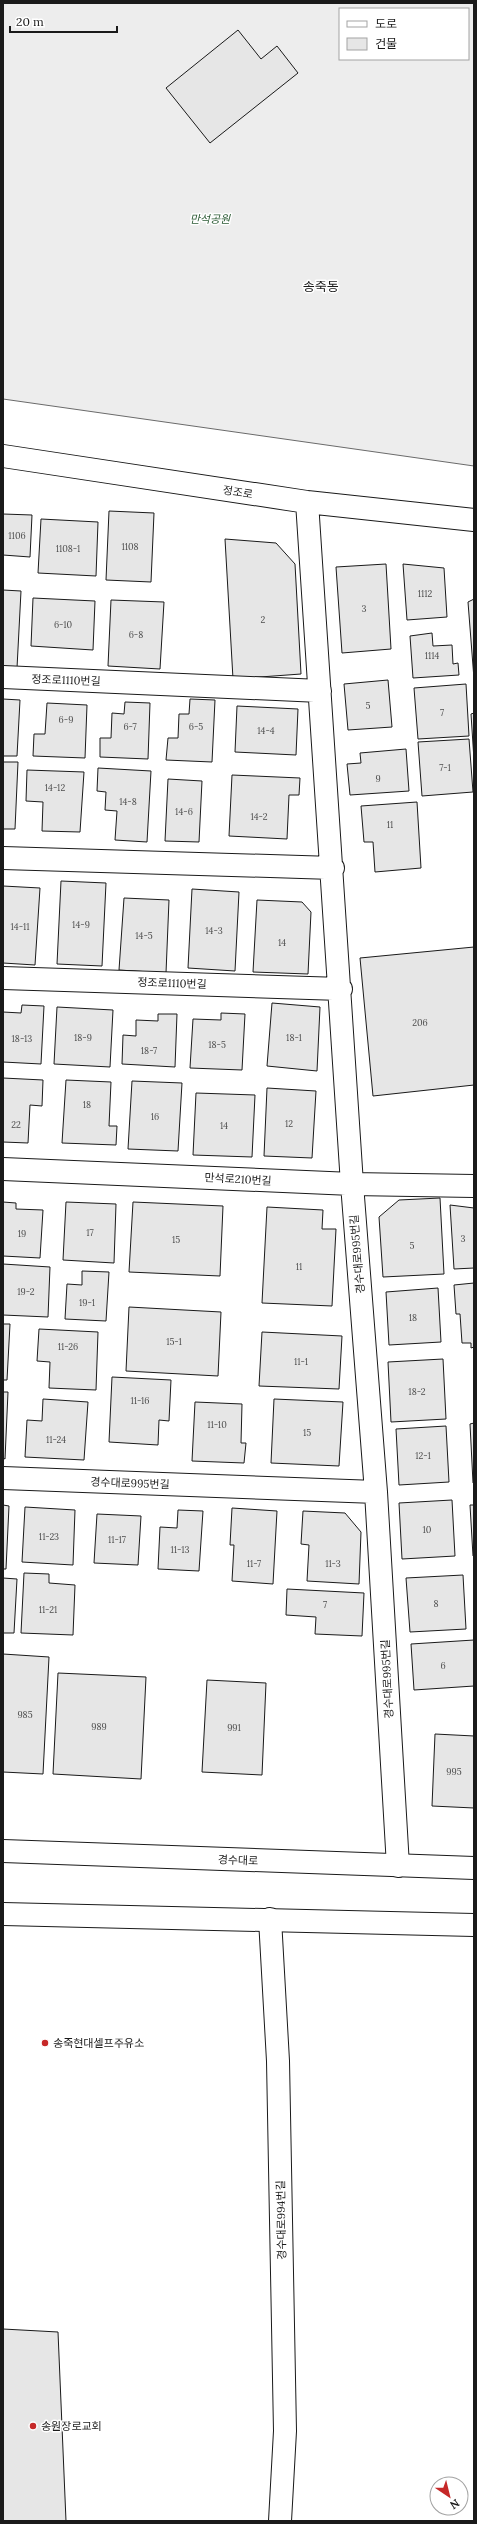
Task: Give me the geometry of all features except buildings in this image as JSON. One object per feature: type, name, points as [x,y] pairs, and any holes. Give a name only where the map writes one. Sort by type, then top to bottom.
[{"type":"street","name":"정조로","points":[[3,456],[307,502],[474,520]]},
{"type":"street","points":[[307,502],[341,989],[352,1184]]},
{"type":"street","name":"정조로1110번길","points":[[3,677],[320,691]]},
{"type":"street","points":[[3,858],[333,868]]},
{"type":"street","name":"정조로1110번길","points":[[3,978],[341,989]]},
{"type":"street","name":"만석로210번길","points":[[3,1169],[352,1184],[474,1186]]},
{"type":"street","name":"경수대로995번길","points":[[352,1184],[376,1492],[398,1866]]},
{"type":"street","name":"경수대로995번길","points":[[3,1478],[376,1492]]},
{"type":"street","name":"경수대로","points":[[3,1851],[474,1868]]},
{"type":"street","points":[[3,1914],[270,1919],[474,1925]]},
{"type":"street","name":"경수대로994번길","points":[[270,1919],[278,2061],[284,2415],[280,2521]]},
{"type":"shaded area","name":"만석공원","points":[[3,3],[474,3],[474,466],[3,399]]},
{"type":"place","name":"송죽현대셀프주유소","points":[[45,2043]]},
{"type":"place","name":"송원장로교회","points":[[33,2426]]},
{"type":"district","name":"송죽동","points":[[321,286]]}]
